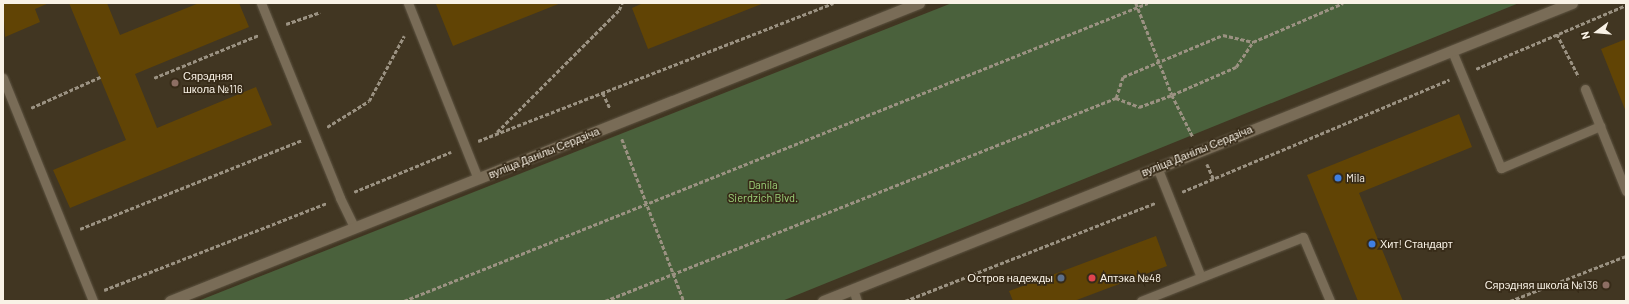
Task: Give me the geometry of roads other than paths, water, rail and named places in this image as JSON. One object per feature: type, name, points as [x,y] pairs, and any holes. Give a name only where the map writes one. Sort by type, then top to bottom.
[{"type":"street","name":"вуліца Данілы Сердзіча","points":[[170,301],[919,3]]},
{"type":"street","name":"вуліца Данілы Сердзіча","points":[[822,301],[1572,3]]},
{"type":"lane","points":[[261,3],[314,135],[354,227]]},
{"type":"lane","points":[[408,3],[478,179]]},
{"type":"lane","points":[[1452,51],[1501,168],[1600,126]]},
{"type":"lane","points":[[3,78],[93,301]]},
{"type":"lane","points":[[1585,89],[1626,191]]},
{"type":"lane","points":[[1157,167],[1201,277]]},
{"type":"lane","points":[[1141,301],[1303,237],[1330,301]]},
{"type":"lane","points":[[852,289],[857,301]]},
{"type":"place","name":"Сярэдняя школа №116","points":[[175,83]]},
{"type":"place","name":"Mila","points":[[1338,178]]},
{"type":"place","name":"Хит! Стандарт","points":[[1372,244]]},
{"type":"place","name":"Остров надежды","points":[[1061,278]]},
{"type":"place","name":"Аптэка №48","points":[[1092,278]]},
{"type":"place","name":"Сярэдняя школа №136","points":[[1606,285]]},
{"type":"park label","name":"Danila Sierdzich Blvd.","points":[[763,192]]}]
